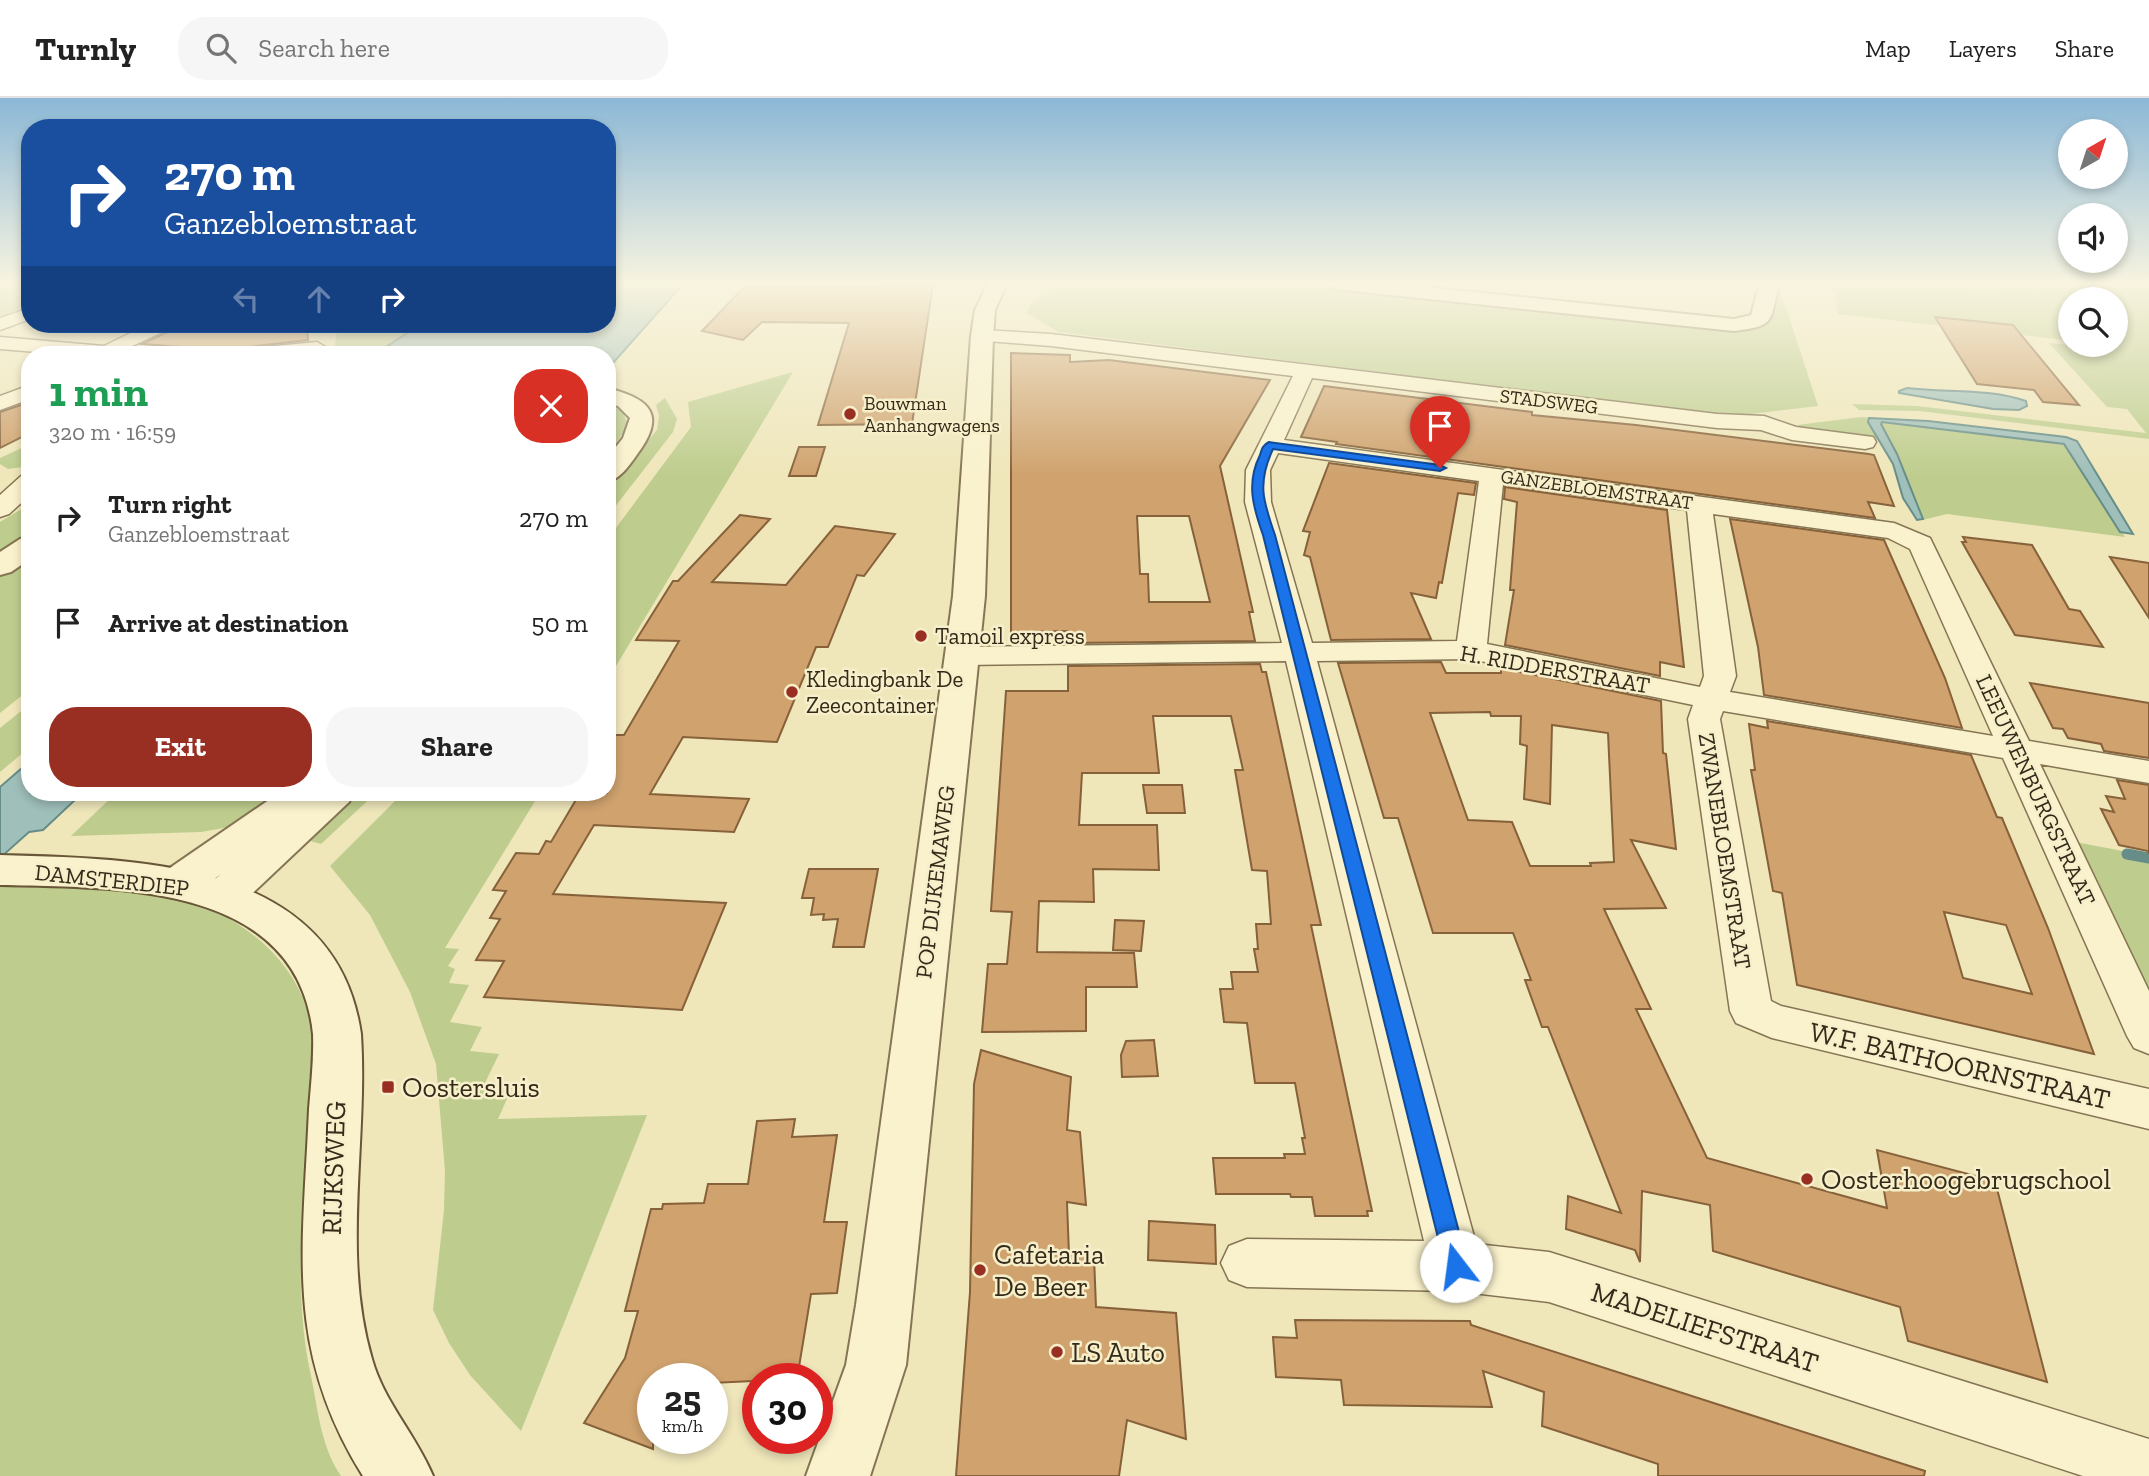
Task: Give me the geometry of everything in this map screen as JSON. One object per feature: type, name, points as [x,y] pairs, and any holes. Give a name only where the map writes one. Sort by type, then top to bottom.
[{"type":"street","name":"POP DIJKEMAWEG","points":[[838,1476],[876,1365],[884,1317],[969,596],[981,347]]},
{"type":"street","name":"STADSWEG","points":[[1111,347],[1717,421],[1763,423],[1792,433],[1865,442]]},
{"type":"street","points":[[1305,371],[1258,470],[1258,502],[1456,1266]]},
{"type":"street","points":[[0,404],[21,395]]},
{"type":"street","points":[[616,398],[631,403],[643,415],[644,422],[637,437],[616,463]]},
{"type":"street","name":"GANZEBLOEMSTRAAT","points":[[1269,445],[1894,531],[1921,544]]},
{"type":"street","points":[[1472,650],[1492,475]]},
{"type":"street","points":[[0,480],[21,481]]},
{"type":"street","points":[[0,509],[21,489]]},
{"type":"street","name":"ZWANEBLOEMSTRAAT","points":[[1699,503],[1720,676],[1704,719],[1751,1012],[1772,1021]]},
{"type":"street","name":"LEEUWENBURGSTRAAT","points":[[1921,544],[2149,1036]]},
{"type":"street","points":[[0,566],[21,551]]},
{"type":"street","name":"H. RIDDERSTRAAT","points":[[962,656],[1472,650],[1712,699],[2149,772]]},
{"type":"street","points":[[201,889],[296,801]]},
{"type":"street","points":[[201,889],[324,801]]},
{"type":"street","name":"DAMSTERDIEP","points":[[0,870],[107,875],[201,889]]},
{"type":"street","name":"RIJKSWEG","points":[[201,889],[268,918],[290,935],[308,956],[322,980],[333,1012],[338,1049],[331,1288],[337,1339],[363,1417],[401,1476]]},
{"type":"street","name":"W.F. BATHOORNSTRAAT","points":[[1772,1021],[2149,1109]]},
{"type":"street","name":"MADELIEFSTRAAT","points":[[1247,1263],[1456,1266],[1549,1277],[2149,1468]]},
{"type":"green space","points":[[1180,347],[1799,347],[1818,406],[1735,416]]},
{"type":"green space","points":[[2128,347],[2149,347],[2149,439],[1920,411],[1859,410],[1852,404],[1917,406],[2146,433],[2127,409],[2107,407],[2062,357],[2128,357]]},
{"type":"green space","points":[[793,372],[616,666],[616,528],[691,427],[688,402]]},
{"type":"green space","points":[[665,398],[677,419],[673,432],[616,505],[616,479],[657,430],[659,415],[656,405]]},
{"type":"green space","points":[[616,408],[622,411],[628,424],[616,444]]},
{"type":"green space","points":[[1861,417],[1874,418],[1869,418],[1868,422],[1878,440],[1810,431],[1797,425]]},
{"type":"green space","points":[[1882,422],[2064,445],[2125,537],[1947,514],[1922,520]]},
{"type":"green space","points":[[21,448],[21,467],[8,469],[0,464],[0,458]]},
{"type":"green space","points":[[21,509],[21,541],[0,556],[0,522]]},
{"type":"green space","points":[[21,562],[21,696],[0,713],[0,576]]},
{"type":"green space","points":[[21,711],[21,754],[0,772],[0,728]]},
{"type":"green space","points":[[108,801],[282,801],[251,823],[201,832],[71,836]]},
{"type":"green space","points":[[339,801],[367,801],[321,844],[299,838]]},
{"type":"green space","points":[[395,801],[535,801],[445,948],[459,949],[448,966],[455,969],[449,983],[469,985],[450,1022],[482,1027],[470,1051],[499,1054],[484,1085],[514,1083],[498,1119],[647,1115],[521,1431],[470,1375],[449,1343],[433,1310],[444,1210],[445,1171],[436,1064],[410,992],[370,915],[330,866]]},
{"type":"green space","points":[[2070,841],[2149,856],[2149,1004]]},
{"type":"green space","points":[[0,884],[86,885],[167,894],[223,915],[248,931],[271,951],[289,973],[303,999],[312,1028],[315,1059],[301,1238],[303,1321],[321,1428],[334,1465],[341,1476],[0,1476]]},
{"type":"water","points":[[616,347],[627,347],[616,360]]},
{"type":"water","points":[[1907,388],[1997,394],[2026,401],[2027,406],[2019,410],[1993,409],[1899,393]]},
{"type":"water","points":[[1869,418],[1928,421],[2066,437],[2077,441],[2133,534],[2120,532],[2064,444],[1882,422],[1923,519],[1917,520],[1903,498],[1893,464],[1868,422]]},
{"type":"water","points":[[21,769],[21,801],[74,801],[43,830],[29,832],[0,858],[0,787]]},
{"type":"building","points":[[842,347],[924,347],[912,424],[818,425]]},
{"type":"building","points":[[1954,347],[2031,347],[2079,405],[2043,402],[2034,390],[1977,384]]},
{"type":"building","points":[[1011,353],[1070,355],[1070,362],[1109,360],[1270,380],[1220,466],[1253,612],[1249,612],[1255,641],[1069,643],[1069,631],[1011,632]],"holes":[[[1137,516],[1189,516],[1210,602],[1149,602],[1148,574],[1140,574]]]},
{"type":"building","points":[[1324,386],[1532,412],[1532,415],[1636,425],[1874,455],[1894,506],[1868,502],[1875,518],[1301,437]]},
{"type":"building","points":[[21,405],[21,438],[0,448],[0,412]]},
{"type":"building","points":[[799,447],[825,447],[816,476],[789,476]]},
{"type":"building","points":[[1329,463],[1476,483],[1474,495],[1458,493],[1442,583],[1439,582],[1436,598],[1411,593],[1431,639],[1331,640],[1310,557],[1304,555],[1310,532],[1303,531]]},
{"type":"building","points":[[1505,487],[1667,510],[1684,667],[1660,662],[1660,676],[1505,645],[1514,590],[1510,590],[1517,502],[1504,499]]},
{"type":"building","points":[[740,515],[770,519],[712,582],[786,585],[835,526],[895,534],[864,576],[857,575],[828,647],[816,647],[777,742],[683,737],[650,794],[749,799],[734,832],[594,825],[553,894],[726,903],[682,1010],[484,997],[504,961],[476,960],[500,919],[490,918],[506,891],[493,890],[516,853],[539,854],[546,841],[551,842],[575,801],[616,801],[616,735],[624,735],[679,641],[636,640],[673,581],[678,581]]},
{"type":"building","points":[[1730,519],[1884,540],[1945,678],[1962,728],[1764,695],[1758,647]]},
{"type":"building","points":[[1963,537],[2032,545],[2069,609],[2080,611],[2103,647],[2015,635],[1962,542],[1966,542]]},
{"type":"building","points":[[2110,557],[2149,563],[2149,618]]},
{"type":"building","points":[[1441,662],[1446,673],[1501,673],[1501,668],[1661,701],[1663,753],[1666,754],[1676,849],[1631,840],[1666,908],[1604,909],[1651,1009],[1636,1009],[1707,1158],[1887,1208],[1877,1150],[1995,1181],[2047,1382],[1908,1341],[1900,1307],[1713,1251],[1710,1205],[1642,1191],[1640,1262],[1635,1250],[1566,1229],[1568,1196],[1621,1213],[1548,1027],[1542,1027],[1525,980],[1531,980],[1513,933],[1433,933],[1398,818],[1384,818],[1338,663]],"holes":[[[1490,712],[1491,716],[1521,716],[1520,744],[1527,746],[1524,799],[1550,804],[1552,725],[1608,733],[1614,862],[1590,863],[1591,866],[1530,866],[1512,822],[1468,820],[1430,713]]]},
{"type":"building","points":[[1260,664],[1262,672],[1266,672],[1321,925],[1311,925],[1372,1211],[1367,1211],[1368,1216],[1315,1216],[1312,1197],[1291,1197],[1290,1194],[1216,1194],[1213,1158],[1285,1158],[1284,1154],[1305,1154],[1302,1138],[1305,1138],[1295,1083],[1255,1083],[1247,1023],[1224,1022],[1220,989],[1233,989],[1231,972],[1258,972],[1254,949],[1258,949],[1256,924],[1271,924],[1267,871],[1252,870],[1235,770],[1243,770],[1231,716],[1153,716],[1159,773],[1082,773],[1079,825],[1157,825],[1159,870],[1093,869],[1094,902],[1039,901],[1037,952],[1134,953],[1137,987],[1086,987],[1086,1031],[982,1032],[988,964],[1007,964],[1012,912],[991,911],[1006,691],[1068,691],[1068,666]]},
{"type":"building","points":[[2030,683],[2149,703],[2149,758],[2104,751],[2101,744],[2068,738],[2063,729],[2053,728]]},
{"type":"building","points":[[1767,721],[1971,755],[1997,817],[2002,818],[2048,928],[2094,1054],[1797,985],[1782,893],[1773,891],[1751,770],[1755,770],[1749,724],[1768,728]],"holes":[[[1944,912],[2006,925],[2032,994],[1963,978]]]},
{"type":"building","points":[[2117,780],[2149,785],[2149,854],[2148,851],[2119,845],[2101,809],[2114,812],[2106,796],[2125,799]]},
{"type":"building","points":[[1143,785],[1182,785],[1185,813],[1147,813]]},
{"type":"building","points":[[809,869],[878,869],[864,947],[833,947],[838,919],[823,920],[824,914],[811,915],[814,898],[802,898]]},
{"type":"building","points":[[1115,920],[1144,921],[1141,951],[1113,950]]},
{"type":"building","points":[[1154,1040],[1158,1076],[1122,1077],[1121,1055],[1126,1041]]},
{"type":"building","points":[[981,1050],[1071,1077],[1067,1130],[1080,1132],[1086,1205],[1067,1202],[1069,1255],[1094,1257],[1096,1307],[1176,1313],[1186,1439],[1127,1420],[1119,1476],[956,1476],[970,1292],[974,1084]]},
{"type":"building","points":[[795,1119],[792,1137],[837,1135],[824,1222],[847,1222],[837,1293],[811,1294],[800,1363],[742,1363],[742,1382],[728,1382],[728,1363],[637,1363],[637,1443],[584,1423],[625,1358],[638,1311],[625,1311],[651,1209],[662,1209],[663,1204],[704,1203],[708,1184],[748,1184],[757,1121]]},
{"type":"building","points":[[1149,1221],[1215,1225],[1216,1264],[1148,1260]]},
{"type":"building","points":[[1295,1320],[1470,1321],[1471,1325],[1925,1471],[1924,1476],[1658,1476],[1658,1464],[1542,1426],[1544,1392],[1483,1371],[1492,1407],[1344,1405],[1341,1380],[1276,1377],[1273,1337],[1297,1338]]},
{"type":"waterway","points":[[2127,854],[2149,858]]},
{"type":"place","name":"Bouwman Aanhangwagens","points":[[850,414]]},
{"type":"place","name":"Tamoil express","points":[[921,636]]},
{"type":"place","name":"Kledingbank De Zeecontainer","points":[[792,692]]},
{"type":"place","name":"Oostersluis","points":[[388,1087]]},
{"type":"place","name":"Oosterhoogebrugschool","points":[[1807,1179]]},
{"type":"place","name":"Cafetaria De Beer","points":[[980,1270]]},
{"type":"place","name":"LS Auto","points":[[1057,1352]]},
{"type":"route","points":[[1440,468],[1269,445],[1258,470],[1257,485],[1258,502],[1269,535],[1456,1266]]}]
